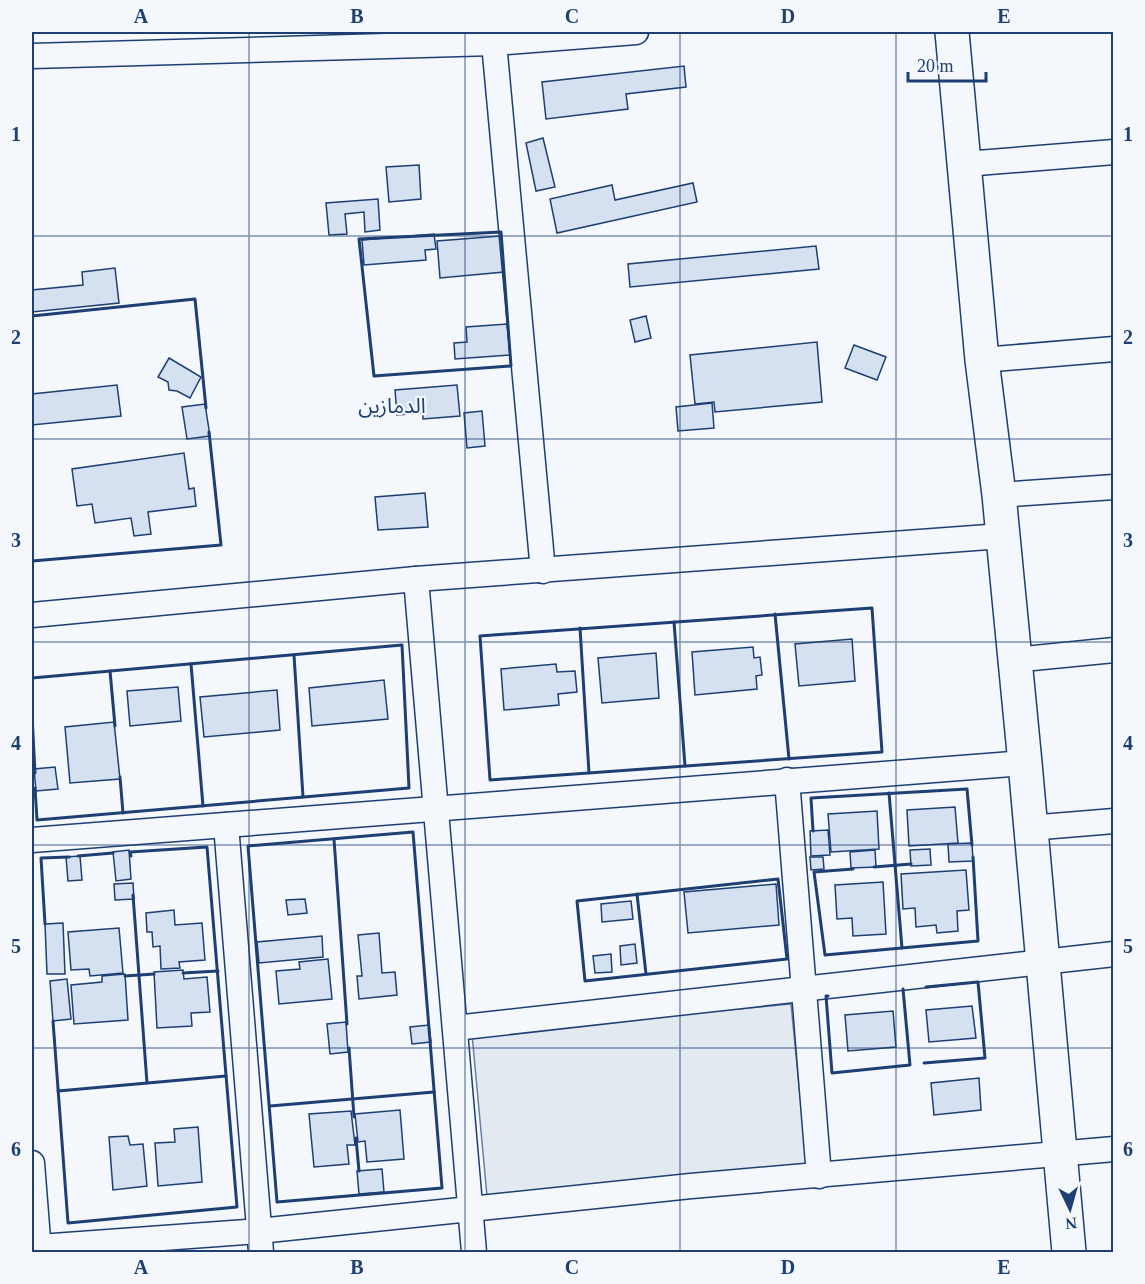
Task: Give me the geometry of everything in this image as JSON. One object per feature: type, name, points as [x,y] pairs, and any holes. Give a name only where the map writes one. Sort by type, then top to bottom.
[{"type":"street","points":[[32,56],[494,43],[636,32]]},
{"type":"street","points":[[952,32],[982,360],[999,495],[1025,763],[1029,828],[1069,1252]]},
{"type":"street","points":[[494,43],[543,571]]},
{"type":"street","points":[[965,164],[1113,152]]},
{"type":"street","points":[[982,360],[1113,349]]},
{"type":"street","points":[[999,495],[1113,487]]},
{"type":"street","points":[[32,615],[416,579],[1002,537]]},
{"type":"street","points":[[416,579],[474,1252]]},
{"type":"street","points":[[1014,660],[1113,650]]},
{"type":"street","points":[[32,840],[1025,763]]},
{"type":"street","points":[[787,780],[819,1176]]},
{"type":"street","points":[[1029,828],[1113,820]]},
{"type":"street","points":[[226,825],[260,1242]]},
{"type":"street","points":[[455,1028],[1113,954]]},
{"type":"street","points":[[32,1163],[39,1250],[260,1242],[471,1210],[691,1186],[1113,1149]]},
{"type":"shaded area","points":[[791,1004],[807,1166],[487,1196],[472,1034]]},
{"type":"building","points":[[684,66],[686,87],[626,94],[628,109],[546,119],[542,82]]},
{"type":"building","points":[[543,138],[555,187],[536,191],[526,143]]},
{"type":"building","points":[[419,165],[421,199],[389,202],[386,167]]},
{"type":"building","points":[[693,183],[697,202],[557,233],[550,199],[612,185],[615,200]]},
{"type":"building","points":[[378,199],[380,230],[365,232],[364,212],[345,214],[347,234],[329,235],[326,203]]},
{"type":"building","points":[[434,234],[436,249],[425,250],[426,260],[364,265],[362,240]]},
{"type":"building","points":[[500,236],[504,272],[440,278],[437,241]]},
{"type":"building","points":[[816,246],[819,269],[630,287],[628,264]]},
{"type":"building","points":[[115,268],[119,303],[32,312],[32,290],[83,285],[82,272]]},
{"type":"building","points":[[646,316],[651,338],[635,342],[630,320]]},
{"type":"building","points":[[507,324],[510,355],[455,359],[454,343],[467,342],[466,327]]},
{"type":"building","points":[[817,342],[822,402],[715,412],[714,402],[695,404],[690,355]]},
{"type":"building","points":[[854,345],[886,357],[877,380],[845,368]]},
{"type":"building","points":[[169,358],[201,377],[190,398],[177,391],[169,390],[168,382],[158,377]]},
{"type":"building","points":[[117,385],[121,416],[32,425],[32,394]]},
{"type":"building","points":[[457,385],[460,416],[423,419],[423,413],[397,415],[395,390]]},
{"type":"building","points":[[712,403],[714,428],[678,431],[676,407]]},
{"type":"building","points":[[205,404],[210,436],[187,439],[182,407]]},
{"type":"building","points":[[482,411],[485,446],[467,448],[464,413]]},
{"type":"building","points":[[184,453],[189,489],[194,488],[196,506],[148,512],[151,534],[134,536],[131,518],[95,523],[92,504],[77,506],[72,469]]},
{"type":"building","points":[[425,493],[428,527],[378,530],[375,497]]},
{"type":"building","points":[[852,639],[855,681],[799,686],[795,644]]},
{"type":"building","points":[[753,647],[754,658],[760,657],[762,675],[756,676],[757,689],[695,695],[692,652]]},
{"type":"building","points":[[656,653],[659,698],[602,703],[598,658]]},
{"type":"building","points":[[556,664],[557,672],[575,671],[577,692],[558,694],[559,705],[504,710],[501,669]]},
{"type":"building","points":[[384,680],[388,719],[312,726],[309,688]]},
{"type":"building","points":[[178,687],[181,721],[130,726],[127,691]]},
{"type":"building","points":[[277,690],[280,730],[204,737],[200,697]]},
{"type":"building","points":[[114,722],[120,779],[70,783],[65,727]]},
{"type":"building","points":[[55,767],[58,789],[36,791],[34,769]]},
{"type":"building","points":[[955,807],[958,843],[909,846],[907,810]]},
{"type":"building","points":[[877,811],[879,849],[831,852],[828,814]]},
{"type":"building","points":[[828,830],[830,855],[811,856],[810,831]]},
{"type":"building","points":[[972,843],[973,861],[949,862],[948,844]]},
{"type":"building","points":[[930,849],[931,865],[911,866],[910,850]]},
{"type":"building","points":[[129,850],[131,879],[116,881],[113,852]]},
{"type":"building","points":[[875,850],[876,867],[851,868],[850,852]]},
{"type":"building","points":[[80,856],[82,880],[68,881],[66,857]]},
{"type":"building","points":[[810,857],[823,857],[824,869],[811,870]]},
{"type":"building","points":[[966,870],[969,910],[957,911],[958,931],[937,933],[936,925],[916,927],[915,908],[903,909],[901,874]]},
{"type":"building","points":[[883,882],[886,934],[853,936],[852,918],[837,919],[835,885]]},
{"type":"building","points":[[133,883],[134,899],[115,900],[114,884]]},
{"type":"building","points":[[776,884],[779,925],[688,933],[684,892]]},
{"type":"building","points":[[305,899],[307,913],[288,915],[286,900]]},
{"type":"building","points":[[631,901],[633,919],[602,922],[601,904]]},
{"type":"building","points":[[174,910],[175,925],[202,923],[205,960],[179,962],[180,968],[161,969],[160,946],[153,947],[152,932],[147,932],[146,913]]},
{"type":"building","points":[[63,923],[65,974],[47,974],[45,924]]},
{"type":"building","points":[[119,928],[123,973],[90,976],[89,969],[71,970],[68,932]]},
{"type":"building","points":[[379,933],[382,973],[395,972],[397,995],[359,999],[357,976],[362,976],[358,935]]},
{"type":"building","points":[[322,936],[323,957],[259,963],[257,942]]},
{"type":"building","points":[[635,944],[637,963],[621,965],[620,946]]},
{"type":"building","points":[[611,954],[612,972],[595,973],[593,956]]},
{"type":"building","points":[[328,959],[332,999],[279,1004],[276,971],[300,969],[299,962]]},
{"type":"building","points":[[183,970],[184,979],[207,977],[210,1012],[191,1013],[192,1026],[157,1028],[154,972]]},
{"type":"building","points":[[125,974],[128,1020],[74,1024],[71,985],[102,982],[102,976]]},
{"type":"building","points":[[67,979],[71,1019],[53,1021],[50,981]]},
{"type":"building","points":[[972,1006],[976,1038],[929,1042],[926,1010]]},
{"type":"building","points":[[893,1011],[896,1047],[848,1051],[845,1015]]},
{"type":"building","points":[[346,1022],[348,1052],[330,1054],[327,1024]]},
{"type":"building","points":[[429,1025],[431,1042],[412,1044],[410,1027]]},
{"type":"building","points":[[979,1078],[981,1110],[934,1115],[931,1083]]},
{"type":"building","points":[[400,1110],[404,1159],[367,1162],[365,1141],[358,1142],[355,1114]]},
{"type":"building","points":[[351,1111],[355,1145],[347,1145],[349,1164],[314,1167],[309,1114]]},
{"type":"building","points":[[198,1127],[202,1182],[158,1186],[155,1143],[175,1142],[174,1129]]},
{"type":"building","points":[[128,1136],[130,1145],[143,1144],[147,1186],[113,1190],[109,1137]]},
{"type":"building","points":[[382,1169],[384,1192],[359,1194],[357,1171]]},
{"type":"wall","points":[[501,232],[511,366],[374,376],[359,239],[501,232]]},
{"type":"wall","points":[[32,316],[195,299],[206,408]]},
{"type":"wall","points":[[32,561],[221,545],[209,432]]},
{"type":"wall","points":[[872,608],[882,752],[490,780],[480,636],[872,608]]},
{"type":"wall","points":[[775,614],[789,759]]},
{"type":"wall","points":[[674,622],[685,766]]},
{"type":"wall","points":[[580,628],[589,773]]},
{"type":"wall","points":[[32,678],[402,645],[409,788],[37,820],[35,788]]},
{"type":"wall","points":[[294,655],[303,797]]},
{"type":"wall","points":[[191,664],[203,806]]},
{"type":"wall","points":[[110,671],[115,726]]},
{"type":"wall","points":[[32,715],[35,773]]},
{"type":"wall","points":[[120,777],[123,813]]},
{"type":"wall","points":[[813,831],[811,798],[967,789],[972,845]]},
{"type":"wall","points":[[889,793],[902,948]]},
{"type":"wall","points":[[413,832],[442,1188],[277,1202],[248,846],[413,832]]},
{"type":"wall","points":[[334,839],[347,1024]]},
{"type":"wall","points":[[53,1021],[68,1223],[237,1207],[207,847],[130,852],[131,856]]},
{"type":"wall","points":[[78,856],[113,853]]},
{"type":"wall","points":[[45,924],[41,858],[69,857]]},
{"type":"wall","points":[[853,869],[814,872],[825,955],[978,941],[973,857]]},
{"type":"wall","points":[[874,867],[911,864]]},
{"type":"wall","points":[[778,879],[787,959],[585,981],[577,901],[778,879]]},
{"type":"wall","points":[[637,894],[646,974]]},
{"type":"wall","points":[[133,895],[147,1083]]},
{"type":"wall","points":[[183,973],[218,971]]},
{"type":"wall","points":[[125,976],[154,974]]},
{"type":"wall","points":[[924,1063],[985,1058],[978,982],[926,987]]},
{"type":"wall","points":[[828,996],[826,996],[832,1073],[910,1065],[903,989]]},
{"type":"wall","points":[[349,1048],[354,1117]]},
{"type":"wall","points":[[58,1091],[226,1076]]},
{"type":"wall","points":[[270,1106],[434,1092]]},
{"type":"wall","points":[[356,1138],[359,1171]]},
{"type":"district","name":"الدمازين","points":[[392,406]]}]
